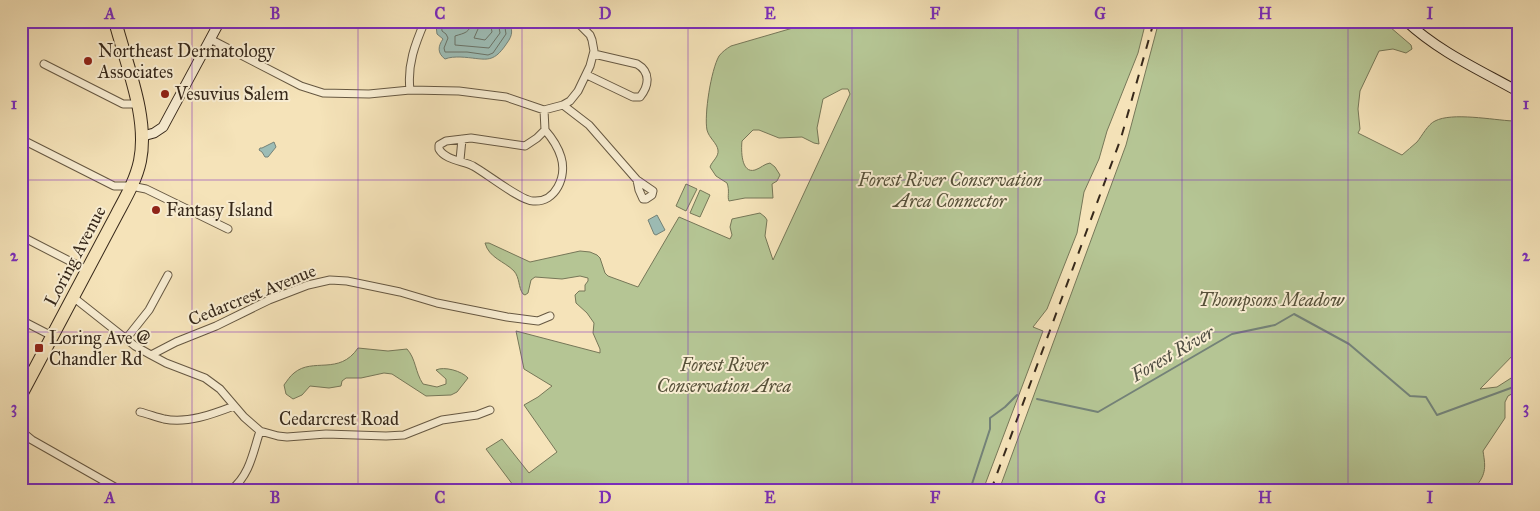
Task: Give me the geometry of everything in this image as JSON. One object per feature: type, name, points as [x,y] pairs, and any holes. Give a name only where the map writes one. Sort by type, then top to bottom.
[{"type":"highway","name":"Loring Avenue","points":[[21,395],[131,186],[140,163],[143,136],[137,104],[115,21]]},
{"type":"main road","points":[[143,136],[154,133],[163,127],[220,21]]},
{"type":"main road","points":[[1406,21],[1426,39],[1454,57],[1519,92]]},
{"type":"street","points":[[410,90],[408,71],[425,21]]},
{"type":"street","points":[[210,39],[312,90],[338,94],[450,90],[491,94],[520,101],[544,110],[563,106],[574,96],[587,75],[594,54],[594,46],[590,35],[576,21]]},
{"type":"street","points":[[587,75],[633,97],[640,97],[647,85],[646,72],[637,64],[594,54]]},
{"type":"street","points":[[44,64],[123,104],[137,104]]},
{"type":"street","points":[[563,106],[589,125],[637,180]]},
{"type":"street","points":[[544,110],[545,130],[557,147],[562,166],[560,185],[546,199],[535,202],[529,201],[479,170],[460,160],[444,155],[439,148],[443,142],[462,139],[489,140],[525,146],[545,130]]},
{"type":"street","points":[[21,139],[114,186],[131,186],[146,189],[228,229]]},
{"type":"street","points":[[460,160],[462,139]]},
{"type":"street","points":[[21,236],[87,270]]},
{"type":"street","points":[[126,339],[149,310],[168,275]]},
{"type":"street","name":"Cedarcrest Avenue","points":[[151,355],[269,300],[308,285],[330,280],[348,281],[400,292],[437,304],[507,317],[538,321],[550,316]]},
{"type":"street","points":[[73,297],[126,339],[151,355]]},
{"type":"street","points":[[21,320],[52,336]]},
{"type":"street","name":"Cedarcrest Road","points":[[151,355],[205,378],[220,389],[234,406],[260,431],[287,437],[326,434],[404,435],[442,420],[477,415],[490,410]]},
{"type":"street","points":[[140,412],[165,419],[186,420],[216,413],[234,406]]},
{"type":"street","points":[[21,431],[32,440],[120,490]]},
{"type":"street","points":[[231,490],[245,474],[250,464],[260,431]]},
{"type":"green space","points":[[821,21],[1146,21],[1138,53],[1107,131],[1099,159],[1084,192],[1077,233],[1047,309],[1033,327],[1043,331],[983,490],[507,490],[513,485],[486,449],[502,439],[529,473],[557,452],[524,405],[552,386],[524,369],[516,331],[600,353],[600,349],[593,333],[594,323],[576,303],[575,295],[579,291],[585,291],[588,278],[580,276],[562,279],[535,277],[531,280],[528,293],[525,295],[521,291],[514,271],[493,256],[485,243],[489,243],[530,262],[580,251],[590,252],[600,258],[605,273],[608,276],[638,287],[679,217],[730,239],[732,235],[730,227],[732,219],[760,213],[767,220],[765,236],[773,260],[850,94],[848,89],[842,89],[823,99],[817,128],[819,144],[802,137],[779,138],[759,130],[753,130],[742,141],[744,165],[750,170],[755,170],[770,163],[775,167],[780,175],[777,181],[772,184],[773,198],[745,198],[729,201],[727,183],[716,176],[710,167],[718,152],[716,145],[709,136],[706,123],[711,82],[719,56],[731,46]]},
{"type":"green space","name":"Thompsons Meadow","points":[[1159,21],[1393,21],[1390,27],[1411,45],[1412,49],[1406,53],[1393,49],[1379,51],[1360,91],[1358,109],[1360,129],[1358,133],[1402,155],[1417,142],[1430,125],[1442,118],[1473,117],[1513,121],[1519,128],[1519,349],[1480,389],[1497,387],[1519,373],[1519,390],[1508,396],[1505,402],[1505,418],[1483,451],[1485,463],[1483,476],[1473,490],[999,490],[1126,145]]},
{"type":"green space","points":[[686,184],[697,189],[686,211],[676,206]]},
{"type":"green space","points":[[700,190],[710,195],[700,217],[690,213]]},
{"type":"green space","points":[[358,348],[388,351],[407,349],[423,384],[437,387],[446,384],[446,379],[436,370],[439,369],[457,371],[468,378],[457,392],[451,395],[426,396],[392,374],[384,373],[361,378],[346,378],[342,381],[341,386],[329,388],[310,386],[302,395],[293,399],[286,394],[284,385],[301,368],[343,361]]},
{"type":"water","points":[[440,21],[449,21],[455,24],[464,21],[508,21],[511,27],[511,35],[502,50],[492,58],[451,57],[445,59],[439,49],[443,39],[437,34],[436,25]]},
{"type":"water","points":[[274,142],[276,147],[268,157],[265,157],[259,150],[260,148]]},
{"type":"water","points":[[657,215],[665,230],[656,235],[648,220]]},
{"type":"waterway","name":"Forest River","points":[[1037,399],[1098,412],[1232,334],[1275,325],[1294,314],[1349,344],[1410,396],[1426,397],[1437,415],[1519,385]]},
{"type":"waterway","name":"Forest River","points":[[970,490],[990,429],[990,418],[1017,395]]},
{"type":"railway","points":[[991,490],[1121,138],[1154,21]]},
{"type":"place","name":"Northeast Dermatology Associates","points":[[88,61]]},
{"type":"place","name":"Vesuvius Salem","points":[[165,94]]},
{"type":"place","name":"Fantasy Island","points":[[156,210]]},
{"type":"place","name":"Loring Ave @ Chandler Rd","points":[[39,348]]},
{"type":"park label","name":"Forest River Conservation Area Connector","points":[[950,190]]},
{"type":"park label","name":"Forest River Conservation Area","points":[[724,375]]}]
